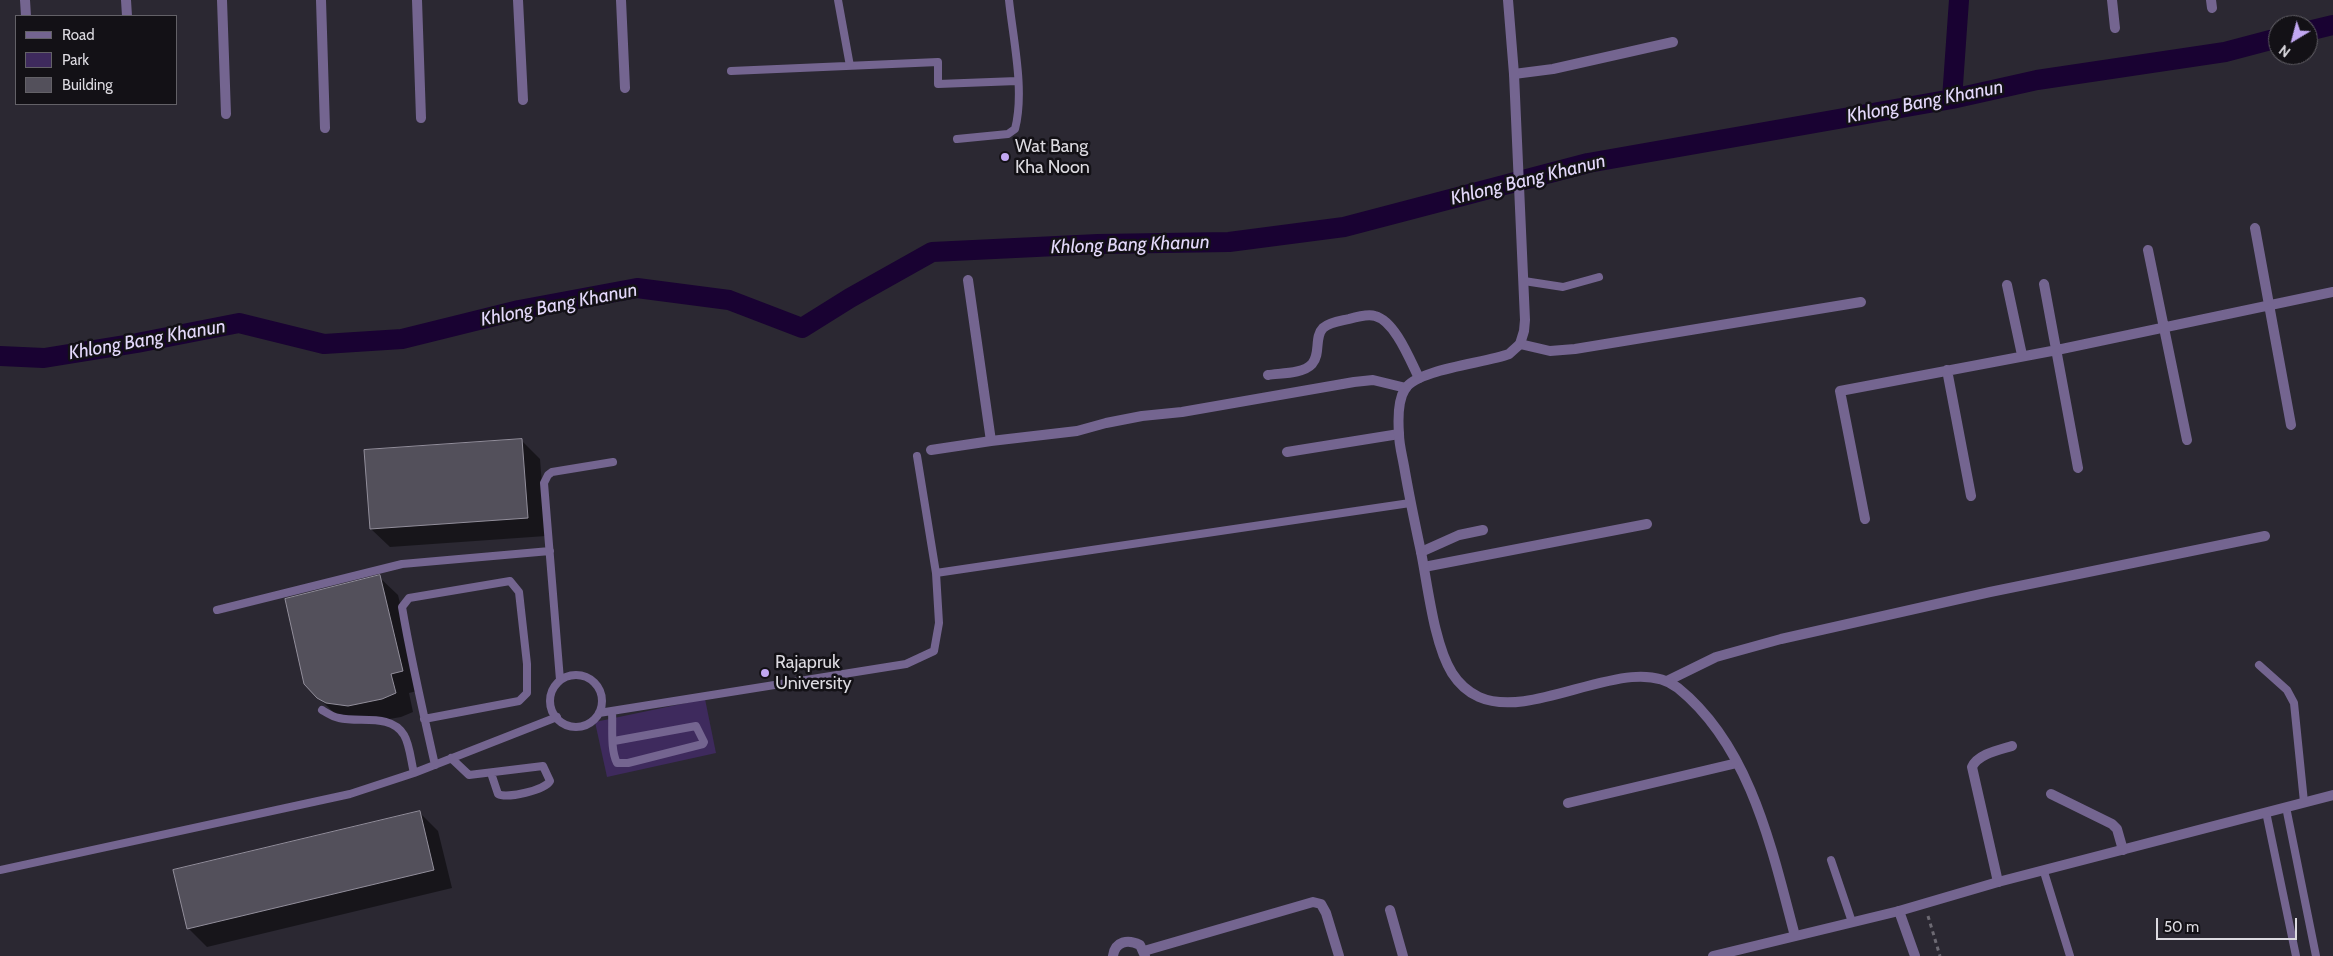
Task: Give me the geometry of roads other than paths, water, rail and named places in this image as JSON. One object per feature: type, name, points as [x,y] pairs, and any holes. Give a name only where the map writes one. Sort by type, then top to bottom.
[{"type":"street","points":[[25,0],[26,15]]},
{"type":"street","points":[[126,0],[127,15]]},
{"type":"street","points":[[222,0],[226,114]]},
{"type":"street","points":[[321,0],[325,128]]},
{"type":"street","points":[[417,0],[421,118]]},
{"type":"street","points":[[518,0],[523,100]]},
{"type":"street","points":[[621,0],[625,88]]},
{"type":"street","points":[[1508,0],[1514,74],[1516,148],[1524,280],[1524,331],[1520,344],[1509,354],[1419,378],[1406,388],[1400,402],[1398,434],[1410,502],[1445,658],[1452,673],[1463,688],[1492,701],[1512,702],[1642,677],[1667,681],[1688,697],[1703,713],[1737,763],[1767,834],[1795,936]]},
{"type":"street","points":[[2112,0],[2115,28]]},
{"type":"street","points":[[1514,74],[1553,69],[1673,42]]},
{"type":"street","points":[[2255,228],[2291,426]]},
{"type":"street","points":[[2148,250],[2187,440]]},
{"type":"street","points":[[968,280],[991,441]]},
{"type":"street","points":[[2044,284],[2078,468]]},
{"type":"street","points":[[2007,285],[2022,356]]},
{"type":"street","points":[[1865,519],[1840,391],[2057,350],[2333,292]]},
{"type":"street","points":[[1520,344],[1550,351],[1576,349],[1862,302]]},
{"type":"street","points":[[1268,375],[1302,370],[1311,366],[1318,356],[1320,334],[1331,323],[1374,315],[1385,320],[1393,329],[1419,378]]},
{"type":"street","points":[[1947,370],[1971,496]]},
{"type":"street","points":[[931,450],[991,441],[1077,432],[1106,423],[1142,416],[1191,411],[1354,382],[1381,381],[1406,388]]},
{"type":"street","points":[[1287,452],[1398,434]]},
{"type":"street","points":[[1424,567],[1647,524]]},
{"type":"street","points":[[1421,552],[1459,535],[1483,530]]},
{"type":"street","points":[[1667,681],[1716,656],[1781,639],[1990,592],[2265,536]]},
{"type":"street","points":[[1998,882],[1972,767],[1977,760],[1984,756],[2012,746]]},
{"type":"street","points":[[1568,804],[1737,763]]},
{"type":"street","points":[[2050,794],[2112,824],[2117,829],[2123,850]]},
{"type":"street","points":[[1713,956],[1747,952],[1795,936],[1900,911],[1998,882],[2044,872],[2333,794]]},
{"type":"street","points":[[1114,956],[1114,950],[1118,944],[1125,941],[1140,945],[1145,953],[1312,902],[1321,904],[1326,913],[1339,956]]},
{"type":"street","points":[[1390,910],[1403,956]]},
{"type":"street","points":[[1900,911],[1915,956]]},
{"type":"lane","points":[[838,0],[850,66]]},
{"type":"lane","points":[[957,139],[1008,134],[1015,129],[1017,121],[1017,81],[1009,0]]},
{"type":"lane","points":[[731,71],[938,62],[938,84],[1017,81]]},
{"type":"lane","points":[[1524,280],[1563,288],[1599,277]]},
{"type":"lane","points":[[600,713],[602,696],[593,681],[577,675],[560,680],[554,688],[550,698],[551,708],[556,718],[564,724],[579,726],[593,720],[600,713],[906,664],[934,650],[939,623],[936,573],[917,456]]},
{"type":"lane","points":[[560,680],[544,483],[548,475],[613,462]]},
{"type":"lane","points":[[936,573],[1410,502]]},
{"type":"lane","points":[[217,610],[402,564],[550,551]]},
{"type":"lane","points":[[424,719],[519,701],[527,693],[527,664],[519,592],[510,581],[408,598],[402,607],[424,719],[435,765]]},
{"type":"lane","points":[[2259,666],[2287,690],[2294,703],[2304,802]]},
{"type":"lane","points":[[322,710],[338,718],[360,721],[385,721],[394,726],[404,735],[414,772]]},
{"type":"lane","points":[[612,711],[615,760],[620,764],[704,743],[696,726],[614,741]]},
{"type":"lane","points":[[0,870],[350,794],[435,765],[556,718]]},
{"type":"lane","points":[[451,758],[466,774],[491,773],[543,766],[550,781],[547,785],[536,789],[504,797],[498,794],[491,773]]},
{"type":"lane","points":[[2286,807],[2316,956]]},
{"type":"lane","points":[[2266,812],[2296,956]]},
{"type":"lane","points":[[1831,860],[1852,922]]},
{"type":"lane","points":[[2044,872],[2070,956]]},
{"type":"waterway","points":[[1952,99],[1959,0]]},
{"type":"waterway","name":"Khlong Bang Khanun","points":[[2318,29],[2333,25]]},
{"type":"waterway","name":"Khlong Bang Khanun","points":[[0,356],[44,358],[137,343],[239,323],[324,344],[402,339],[519,310],[637,288],[729,300],[802,328],[850,298],[932,252],[1098,244],[1229,242],[1344,227],[1588,163],[1952,99],[2037,80],[2225,52],[2268,41]]},
{"type":"place","name":"Wat Bang Kha Noon","points":[[1005,157]]},
{"type":"place","name":"Rajapruk University","points":[[765,673]]}]
